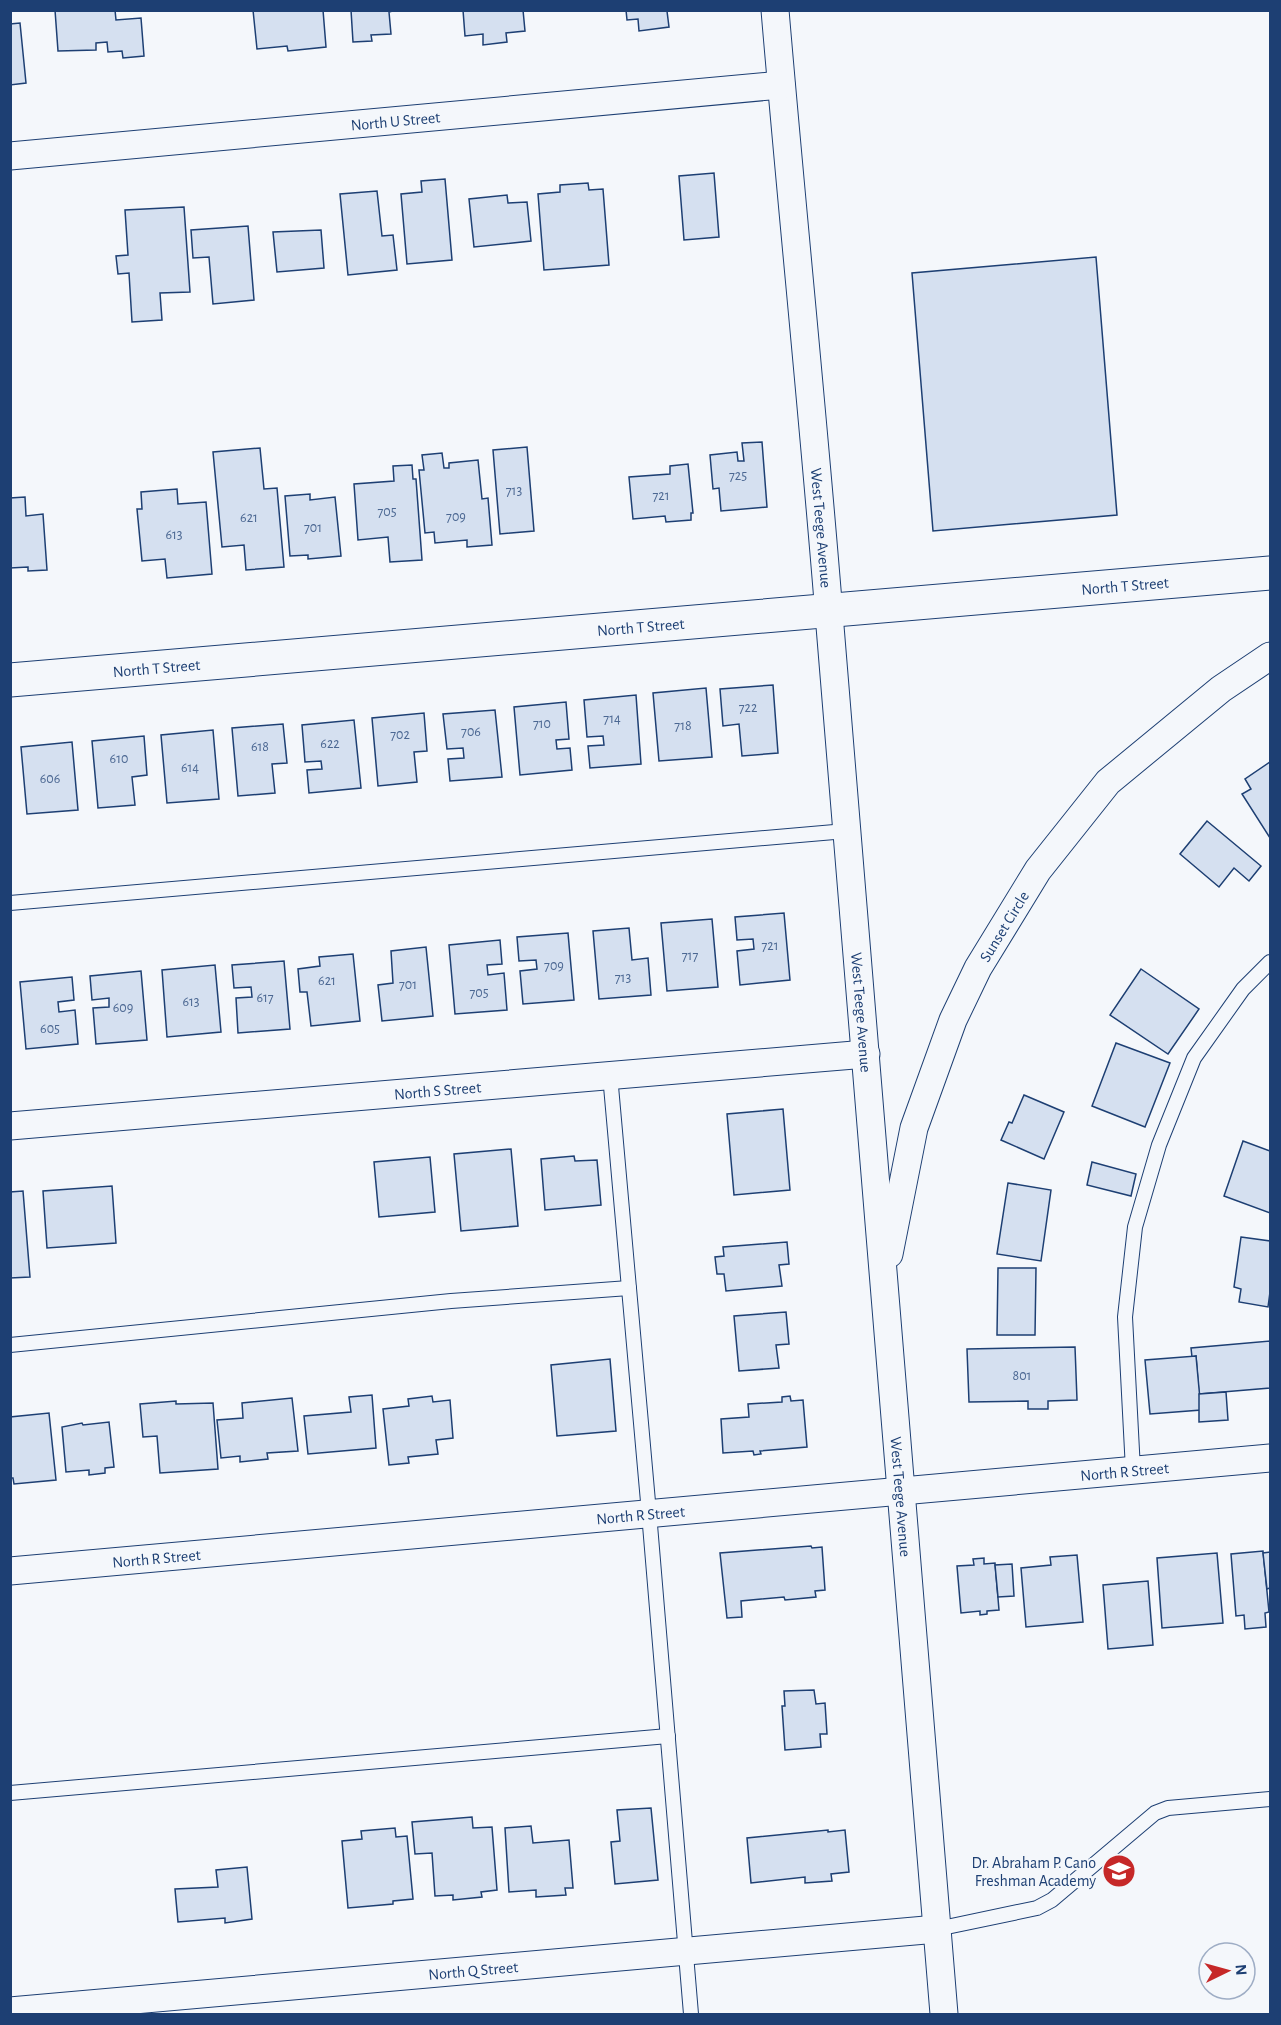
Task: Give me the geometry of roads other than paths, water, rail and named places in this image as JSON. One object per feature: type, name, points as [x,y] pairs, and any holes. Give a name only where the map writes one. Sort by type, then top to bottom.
[{"type":"street","name":"West Teege Avenue","points":[[775,10],[829,612],[944,2014]]},
{"type":"street","name":"North U Street","points":[[10,156],[781,85]]},
{"type":"street","name":"North T Street","points":[[10,680],[1270,573]]},
{"type":"street","name":"Sunset Circle","points":[[883,1288],[914,1128],[953,1020],[978,968],[1032,880],[1108,782],[1221,689],[1270,656]]},
{"type":"street","name":"North S Street","points":[[10,1126],[866,1054]]},
{"type":"street","name":"North R Street","points":[[10,1571],[1270,1458]]},
{"type":"street","name":"North Q Street","points":[[10,2011],[937,1929]]},
{"type":"lane","points":[[10,903],[846,831]]},
{"type":"lane","points":[[1133,1470],[1125,1317],[1135,1227],[1159,1145],[1194,1058],[1243,989],[1270,962]]},
{"type":"lane","points":[[610,1075],[650,1513],[691,2014]]},
{"type":"lane","points":[[10,1345],[451,1301],[629,1288]]},
{"type":"lane","points":[[10,1793],[668,1736]]},
{"type":"lane","points":[[937,1929],[1037,1908],[1052,1900],[1155,1813],[1168,1808],[1270,1799]]},
{"type":"place","name":"Dr. Abraham P. Cano Freshman Academy","points":[[1119,1871]]}]
